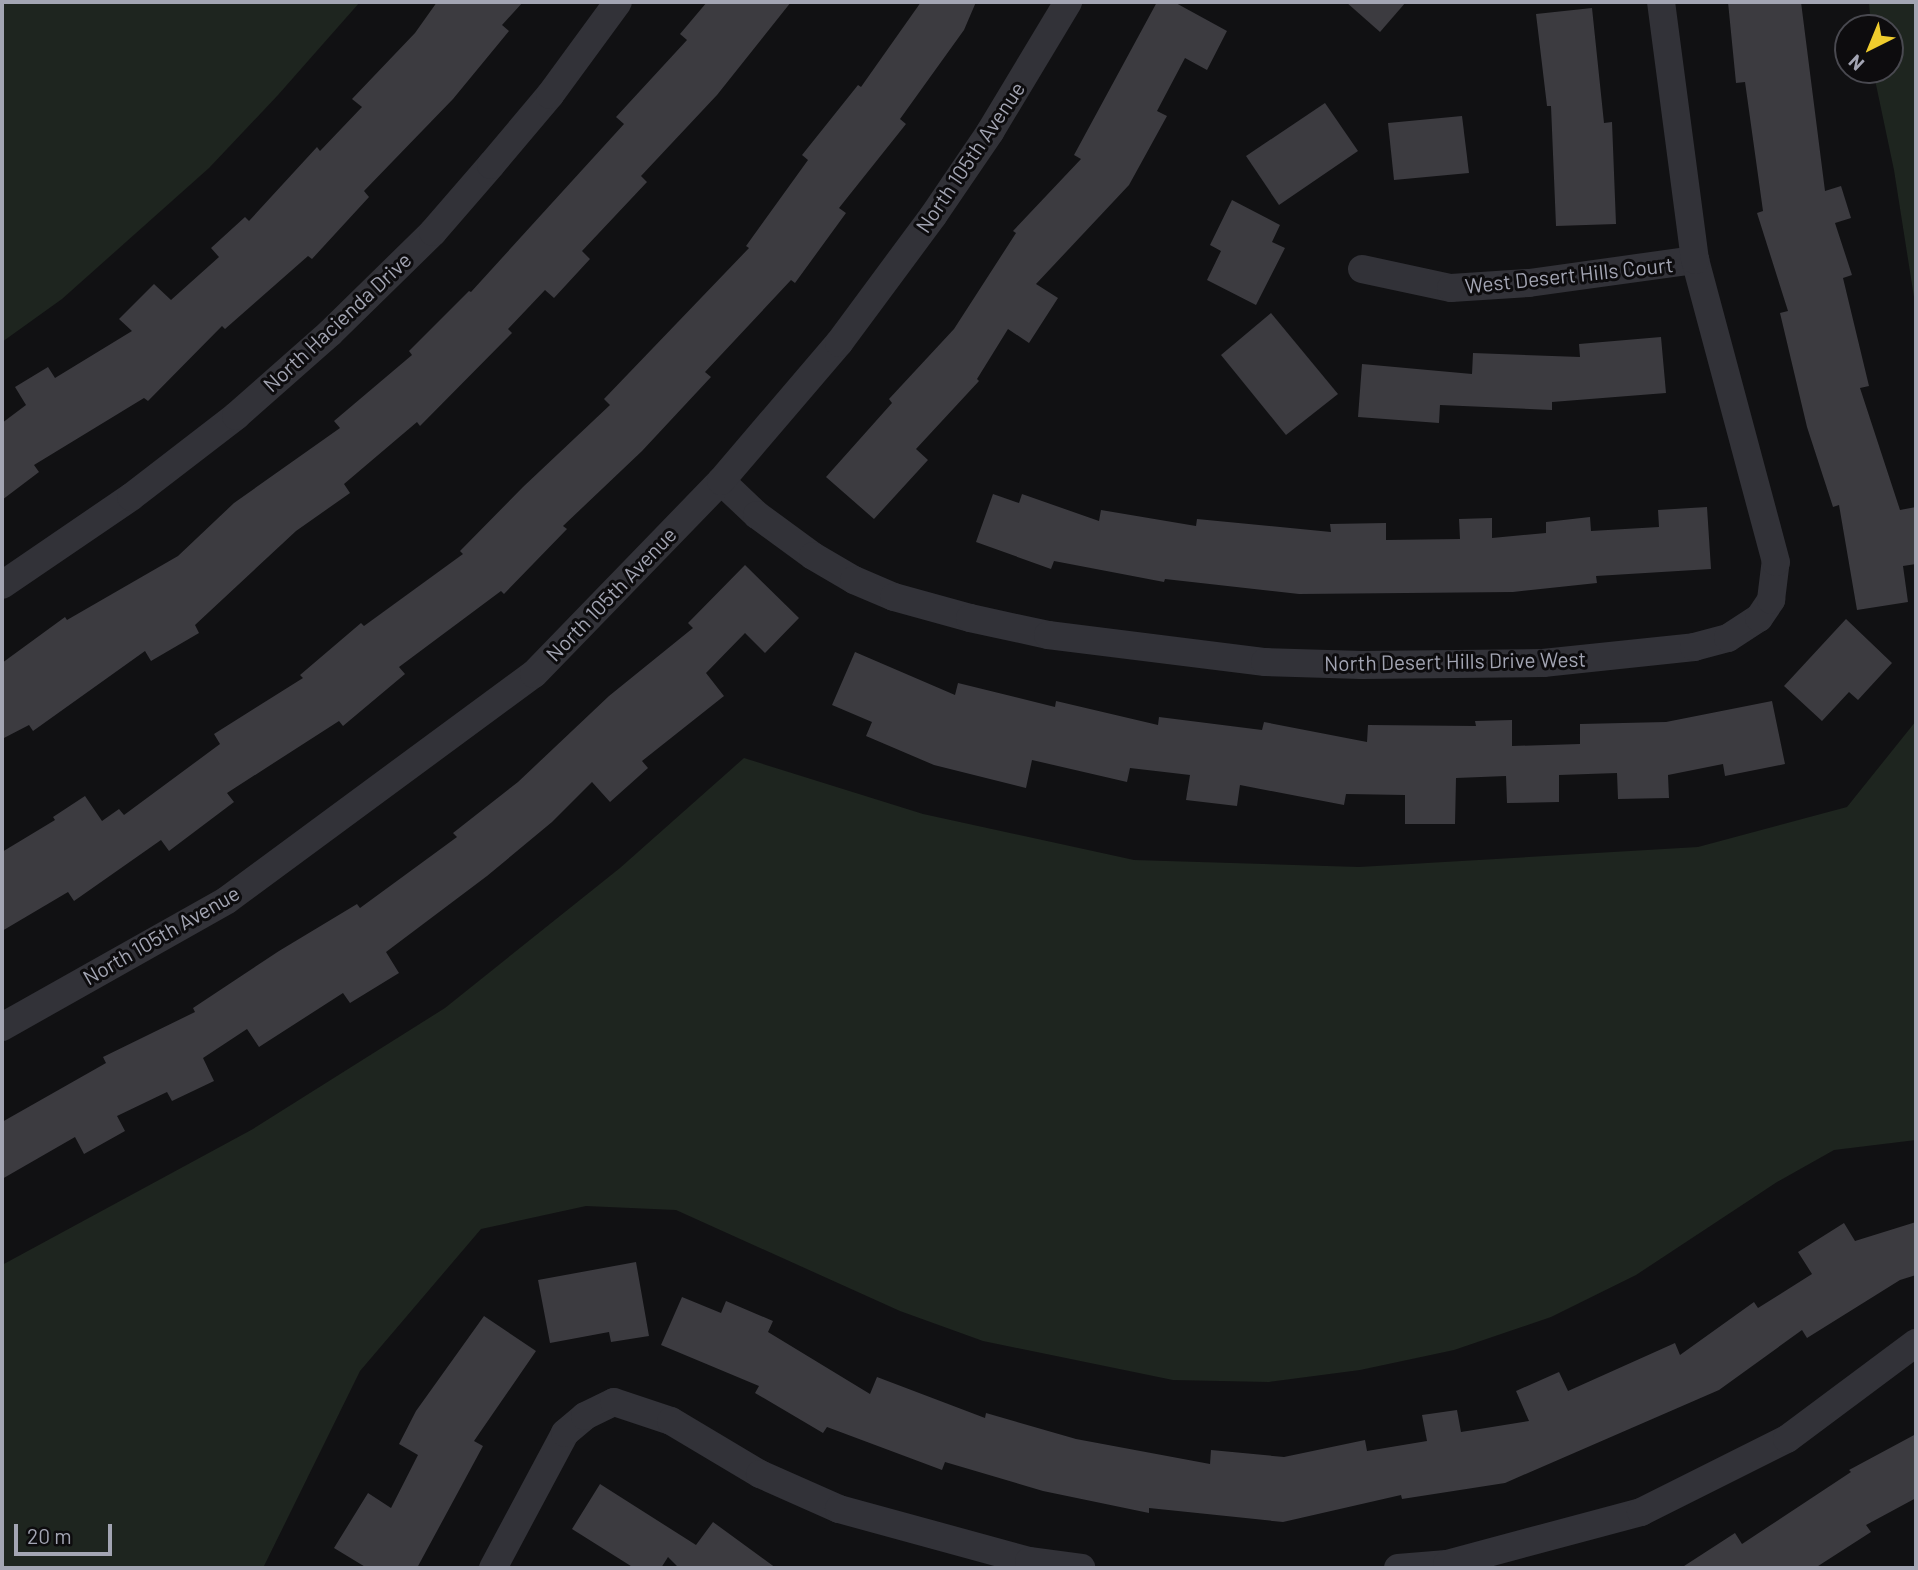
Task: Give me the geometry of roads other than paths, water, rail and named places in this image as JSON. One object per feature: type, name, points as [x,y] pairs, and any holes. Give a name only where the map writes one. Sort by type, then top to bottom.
[{"type":"street","name":"North Hacienda Drive","points":[[2,585],[142,489],[236,416],[330,333],[433,232],[483,175],[550,95],[618,2]]},
{"type":"street","name":"North 105th Avenue","points":[[2,1027],[227,900],[534,674],[721,481],[839,343],[933,216],[997,120],[1068,2]]},
{"type":"street","name":"North Desert Hills Drive West","points":[[721,481],[757,514],[813,556],[854,580],[894,597],[970,618],[1048,635],[1265,662],[1362,666],[1543,663],[1694,648],[1728,638],[1759,618],[1771,600],[1776,562],[1695,260],[1661,2]]},
{"type":"street","name":"West Desert Hills Court","points":[[1362,269],[1451,288],[1529,283],[1695,260]]},
{"type":"street","points":[[1398,1568],[1448,1566],[1641,1512],[1787,1439],[1916,1343]]},
{"type":"street","points":[[493,1568],[565,1433],[585,1416],[614,1402],[671,1421],[760,1474],[839,1509],[1029,1561],[1082,1568]]}]
